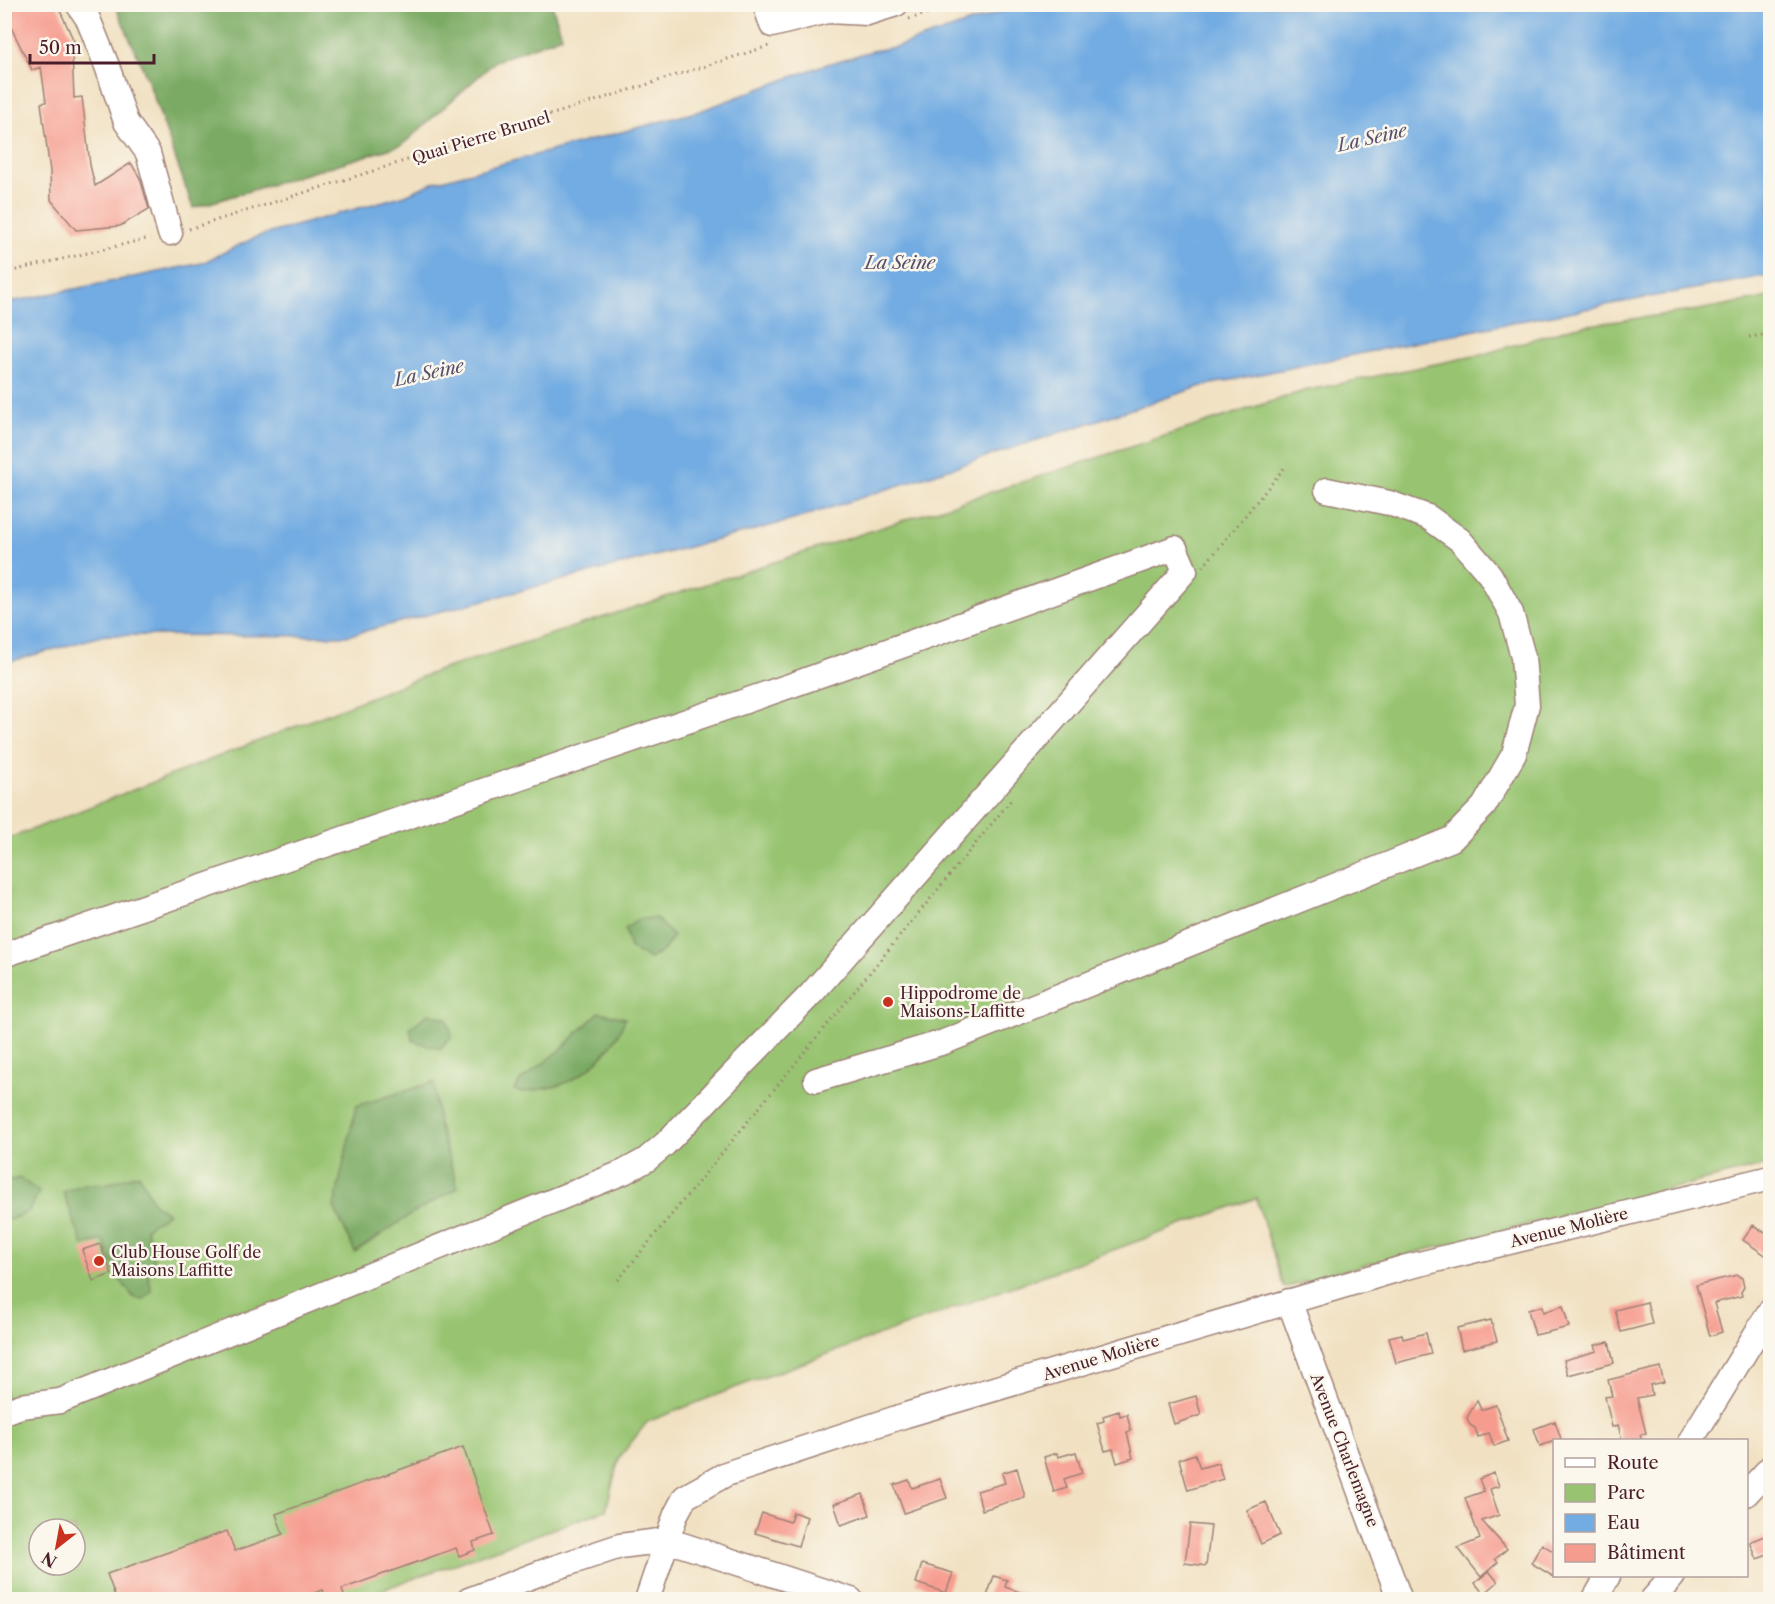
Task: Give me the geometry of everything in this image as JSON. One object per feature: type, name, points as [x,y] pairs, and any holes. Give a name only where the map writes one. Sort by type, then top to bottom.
[{"type":"street","points":[[78,4],[88,18],[104,57],[126,122],[148,153],[180,231]]},
{"type":"street","points":[[769,25],[827,11],[867,13],[896,4]]},
{"type":"street","points":[[816,1080],[944,1042],[1441,844],[1452,839],[1484,806],[1514,754],[1527,705],[1523,657],[1511,613],[1490,574],[1461,540],[1428,517],[1389,503],[1327,490]]},
{"type":"street","points":[[4,955],[795,684],[1175,548],[1185,571],[812,993],[665,1144],[646,1160],[624,1172],[60,1401],[21,1406],[4,1412]]},
{"type":"street","name":"Avenue Molière","points":[[647,1599],[676,1514],[685,1497],[726,1474],[906,1415],[1289,1301],[1425,1263],[1770,1178]]},
{"type":"street","name":"Avenue Charlemagne","points":[[1289,1301],[1401,1599]]},
{"type":"street","points":[[1692,1439],[1770,1311]]},
{"type":"street","points":[[4,1428],[25,1420],[42,1403]]},
{"type":"street","points":[[1748,1492],[1770,1468]]},
{"type":"street","points":[[470,1599],[620,1546],[667,1540],[852,1599]]},
{"type":"street","points":[[1594,1599],[1607,1577]]},
{"type":"street","points":[[1652,1599],[1671,1577]]},
{"type":"path","name":"Quai Pierre Brunel","points":[[4,273],[180,231],[769,25]]},
{"type":"path","points":[[4,258],[13,271]]},
{"type":"path","points":[[1749,337],[1770,334]]},
{"type":"path","points":[[1202,568],[1285,467]]},
{"type":"path","points":[[618,1280],[1012,800]]},
{"type":"green space","points":[[115,5],[552,5],[562,36],[496,61],[402,145],[193,208],[147,78]]},
{"type":"green space","name":"Hippodrome de Maisons-Laffitte","points":[[1770,297],[1770,1164],[1341,1271],[1284,1288],[1256,1198],[647,1422],[619,1458],[606,1510],[356,1599],[5,1600],[5,840],[437,671],[1304,391],[1484,354],[1574,327],[1698,310]]},
{"type":"green space","points":[[656,918],[673,936],[664,950],[650,959],[630,948],[625,929],[639,919]]},
{"type":"green space","points":[[599,1012],[625,1018],[615,1039],[591,1067],[558,1086],[527,1092],[514,1090],[520,1081],[558,1052]]},
{"type":"green space","points":[[429,1013],[447,1019],[452,1036],[440,1049],[413,1041],[410,1028]]},
{"type":"green space","points":[[434,1082],[438,1124],[458,1188],[415,1212],[355,1252],[334,1207],[356,1106]]},
{"type":"green space","points":[[139,1174],[154,1204],[168,1213],[146,1228],[154,1259],[146,1268],[152,1291],[143,1299],[134,1298],[118,1277],[103,1240],[83,1245],[63,1192],[85,1184],[106,1184]]},
{"type":"green space","points":[[20,1178],[39,1192],[28,1212],[5,1222],[5,1181]]},
{"type":"water","name":"La Seine","points":[[1022,5],[1770,5],[1770,275],[1520,321],[1202,386],[793,520],[346,636],[105,635],[5,663],[5,303],[202,263],[256,237],[405,195],[434,182],[700,111],[821,66],[872,51],[896,47]]},
{"type":"building","points":[[4,4],[57,4],[78,50],[72,53],[74,98],[82,97],[90,165],[95,186],[131,163],[140,178],[149,209],[120,226],[76,230],[51,200],[50,171],[41,103],[46,102],[41,67],[32,70],[4,13]]},
{"type":"building","points":[[1753,1225],[1770,1236],[1770,1258],[1743,1240]]},
{"type":"building","name":"Club House Golf de Maisons Laffitte","points":[[100,1244],[112,1274],[93,1281],[82,1250]]},
{"type":"building","points":[[1737,1275],[1742,1278],[1744,1287],[1741,1292],[1742,1296],[1714,1303],[1722,1332],[1710,1336],[1696,1285]]},
{"type":"building","points":[[1647,1302],[1652,1324],[1621,1332],[1615,1310]]},
{"type":"building","points":[[1542,1306],[1543,1312],[1563,1306],[1569,1327],[1535,1335],[1528,1310]]},
{"type":"building","points":[[1491,1320],[1497,1341],[1462,1350],[1457,1328]]},
{"type":"building","points":[[1426,1333],[1431,1354],[1396,1363],[1389,1337],[1402,1334],[1403,1339]]},
{"type":"building","points":[[1609,1342],[1614,1363],[1568,1375],[1564,1360],[1597,1351],[1595,1345]]},
{"type":"building","points":[[1660,1367],[1664,1382],[1650,1385],[1652,1395],[1637,1398],[1646,1433],[1640,1435],[1642,1439],[1622,1439],[1618,1425],[1612,1427],[1605,1397],[1612,1396],[1608,1380]]},
{"type":"building","points":[[1196,1396],[1201,1415],[1174,1424],[1168,1404]]},
{"type":"building","points":[[1477,1400],[1481,1410],[1496,1405],[1508,1441],[1494,1446],[1489,1433],[1478,1437],[1475,1428],[1470,1425],[1467,1418]]},
{"type":"building","points":[[1119,1411],[1120,1416],[1127,1414],[1131,1431],[1127,1432],[1133,1458],[1117,1463],[1113,1449],[1105,1451],[1097,1423],[1104,1421],[1103,1416]]},
{"type":"building","points":[[1555,1421],[1561,1439],[1553,1439],[1553,1442],[1540,1446],[1534,1429]]},
{"type":"building","points":[[463,1447],[494,1535],[473,1542],[475,1550],[459,1556],[456,1548],[342,1589],[344,1596],[335,1599],[327,1599],[323,1590],[297,1599],[116,1599],[107,1574],[227,1531],[235,1551],[283,1534],[276,1514]]},
{"type":"building","points":[[1076,1452],[1082,1473],[1064,1479],[1067,1488],[1054,1492],[1044,1457],[1057,1453],[1058,1457]]},
{"type":"building","points":[[1195,1454],[1200,1468],[1218,1463],[1223,1479],[1188,1490],[1179,1459]]},
{"type":"building","points":[[1017,1468],[1025,1497],[982,1510],[977,1491],[1005,1483],[1002,1473]]},
{"type":"building","points":[[1494,1473],[1499,1486],[1490,1489],[1499,1515],[1482,1521],[1507,1549],[1495,1559],[1498,1562],[1481,1577],[1458,1548],[1480,1539],[1465,1498],[1485,1491],[1479,1479]]},
{"type":"building","points":[[940,1479],[947,1498],[904,1513],[894,1485],[909,1480],[912,1488]]},
{"type":"building","points":[[863,1494],[870,1515],[841,1525],[834,1504]]},
{"type":"building","points":[[1266,1502],[1280,1535],[1261,1544],[1247,1510]]},
{"type":"building","points":[[793,1512],[807,1517],[798,1546],[755,1533],[762,1513],[790,1522]]},
{"type":"building","points":[[1190,1524],[1211,1526],[1206,1566],[1185,1563]]},
{"type":"building","points":[[1770,1534],[1770,1554],[1757,1559],[1750,1542]]},
{"type":"building","points":[[1542,1544],[1553,1551],[1553,1576],[1531,1563]]},
{"type":"building","points":[[922,1564],[953,1573],[946,1593],[916,1583]]},
{"type":"building","points":[[1489,1571],[1498,1582],[1484,1594],[1475,1583]]},
{"type":"building","points":[[994,1576],[1007,1580],[1005,1587],[1034,1597],[1034,1599],[986,1599]]},
{"type":"place","name":"Hippodrome de Maisons-Laffitte","points":[[888,1002]]},
{"type":"place","name":"Club House Golf de Maisons Laffitte","points":[[99,1261]]}]
